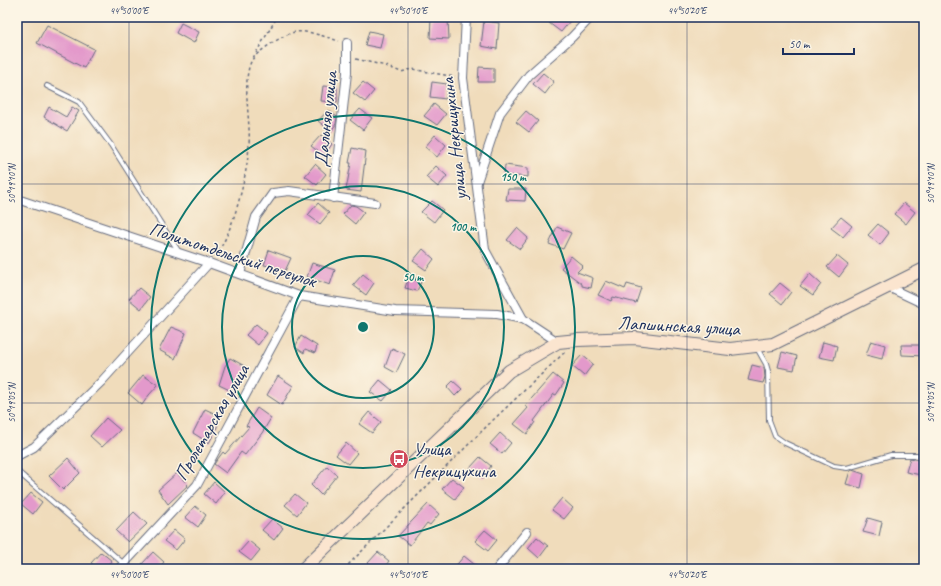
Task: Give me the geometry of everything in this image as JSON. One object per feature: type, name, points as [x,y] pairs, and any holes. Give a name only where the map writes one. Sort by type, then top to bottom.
[{"type":"street","name":"улица Некрицухина","points":[[466,17],[463,78],[484,250],[523,319]]},
{"type":"street","points":[[476,185],[500,113],[529,75],[572,38],[591,17]]},
{"type":"street","name":"Дальняя улица","points":[[333,198],[347,73],[347,43]]},
{"type":"street","points":[[240,274],[256,216],[273,193],[289,191],[374,203]]},
{"type":"street","name":"Политотдельский переулок","points":[[17,198],[209,263],[299,296],[395,311],[497,314],[523,319],[558,342]]},
{"type":"street","points":[[17,456],[34,447],[101,382],[209,263]]},
{"type":"street","name":"Лапшинская улица","points":[[558,342],[635,338],[730,349],[773,344],[924,269]]},
{"type":"street","points":[[888,287],[924,304]]},
{"type":"street","name":"Пролетарская улица","points":[[122,567],[197,485],[299,296]]},
{"type":"street","points":[[303,569],[509,371],[558,342]]},
{"type":"street","points":[[497,569],[527,532]]},
{"type":"lane","points":[[47,86],[79,102],[111,145],[179,253]]},
{"type":"lane","points":[[756,346],[766,364],[768,371],[770,420],[774,436],[785,443],[834,466],[846,468],[891,456],[917,454]]},
{"type":"lane","points":[[17,471],[122,567]]},
{"type":"path","points":[[209,263],[218,252],[242,192],[249,144],[247,79],[252,60],[277,17]]},
{"type":"path","points":[[252,60],[266,46],[294,32],[316,34],[347,43]]},
{"type":"path","points":[[347,56],[386,66],[401,72],[412,69],[463,78]]},
{"type":"path","points":[[344,569],[491,422],[578,340]]},
{"type":"building","points":[[554,17],[566,17],[570,21],[561,32],[549,23]]},
{"type":"building","points":[[431,19],[448,19],[449,39],[430,38]]},
{"type":"building","points":[[484,21],[499,23],[497,49],[481,46]]},
{"type":"building","points":[[181,23],[199,32],[194,43],[176,33]]},
{"type":"building","points":[[47,25],[94,49],[84,68],[37,43]]},
{"type":"building","points":[[369,31],[383,34],[380,48],[365,45]]},
{"type":"building","points":[[479,67],[494,68],[494,82],[478,82]]},
{"type":"building","points":[[543,73],[554,82],[545,94],[533,84]]},
{"type":"building","points":[[363,82],[374,91],[365,102],[353,93]]},
{"type":"building","points":[[432,82],[447,84],[446,99],[430,97]]},
{"type":"building","points":[[323,86],[337,87],[337,102],[321,101]]},
{"type":"building","points":[[434,104],[446,114],[437,125],[424,116]]},
{"type":"building","points":[[49,107],[66,117],[72,107],[79,111],[67,131],[44,117]]},
{"type":"building","points":[[360,109],[372,118],[363,130],[350,120]]},
{"type":"building","points":[[328,110],[337,117],[336,124],[331,131],[318,121]]},
{"type":"building","points":[[526,111],[538,121],[529,132],[516,122]]},
{"type":"building","points":[[321,135],[332,144],[324,156],[311,146]]},
{"type":"building","points":[[435,135],[446,145],[437,157],[425,147]]},
{"type":"building","points":[[352,148],[366,151],[361,192],[346,190]]},
{"type":"building","points":[[315,164],[326,174],[317,185],[305,176]]},
{"type":"building","points":[[505,165],[528,168],[528,177],[504,175]]},
{"type":"building","points":[[436,166],[447,176],[438,187],[426,177]]},
{"type":"building","points":[[508,189],[526,189],[525,201],[506,200]]},
{"type":"building","points":[[432,201],[443,210],[434,222],[421,212]]},
{"type":"building","points":[[318,203],[329,213],[320,224],[308,215]]},
{"type":"building","points":[[904,203],[915,212],[906,224],[894,214]]},
{"type":"building","points":[[351,205],[356,206],[364,212],[355,224],[343,214]]},
{"type":"building","points":[[841,217],[852,226],[843,237],[831,228]]},
{"type":"building","points":[[878,224],[889,233],[880,245],[868,235]]},
{"type":"building","points":[[557,227],[571,233],[563,249],[549,244]]},
{"type":"building","points":[[517,228],[528,238],[520,249],[507,240]]},
{"type":"building","points":[[423,249],[434,259],[426,270],[413,261]]},
{"type":"building","points":[[269,250],[291,258],[285,271],[264,265]]},
{"type":"building","points":[[571,256],[583,266],[577,272],[593,278],[591,288],[582,286],[582,284],[561,268]]},
{"type":"building","points":[[837,256],[848,265],[839,277],[827,267]]},
{"type":"building","points":[[312,263],[335,270],[330,285],[307,277]]},
{"type":"building","points":[[363,274],[374,283],[366,295],[353,285]]},
{"type":"building","points":[[810,274],[821,284],[813,295],[800,286]]},
{"type":"building","points":[[409,276],[422,280],[417,291],[405,288]]},
{"type":"building","points":[[606,281],[625,289],[627,284],[641,288],[636,303],[613,297],[611,301],[598,295]]},
{"type":"building","points":[[780,283],[791,292],[782,304],[770,294]]},
{"type":"building","points":[[139,288],[150,297],[141,309],[129,299]]},
{"type":"building","points":[[256,324],[267,333],[258,345],[246,335]]},
{"type":"building","points":[[171,327],[186,333],[175,359],[159,350]]},
{"type":"building","points":[[301,336],[317,346],[315,353],[305,349],[304,353],[295,347]]},
{"type":"building","points":[[871,341],[885,345],[882,359],[866,355]]},
{"type":"building","points":[[823,342],[837,346],[834,360],[819,357]]},
{"type":"building","points":[[901,345],[924,345],[924,356],[902,355]]},
{"type":"building","points":[[392,348],[405,354],[396,373],[385,367]]},
{"type":"building","points":[[782,352],[797,356],[794,370],[778,367]]},
{"type":"building","points":[[582,355],[593,364],[584,376],[572,366]]},
{"type":"building","points":[[230,358],[248,368],[236,393],[219,385],[225,366]]},
{"type":"building","points":[[752,365],[764,368],[765,377],[763,383],[748,380]]},
{"type":"building","points":[[553,374],[564,383],[534,421],[535,422],[527,434],[514,424],[528,408],[525,406]]},
{"type":"building","points":[[143,375],[158,385],[142,405],[128,393]]},
{"type":"building","points":[[278,376],[293,386],[282,405],[267,395]]},
{"type":"building","points":[[380,380],[392,390],[383,401],[370,392]]},
{"type":"building","points":[[453,381],[462,389],[455,396],[447,387]]},
{"type":"building","points":[[257,408],[271,418],[262,433],[245,455],[241,452],[226,473],[214,464],[223,452],[225,454],[249,427],[246,426]]},
{"type":"building","points":[[205,409],[220,416],[216,430],[209,443],[193,433]]},
{"type":"building","points":[[369,412],[381,422],[372,433],[359,424]]},
{"type":"building","points":[[106,418],[120,430],[102,447],[90,436]]},
{"type":"building","points":[[500,433],[511,443],[502,454],[490,444]]},
{"type":"building","points":[[346,443],[357,453],[348,464],[336,455]]},
{"type":"building","points":[[480,457],[491,466],[483,478],[470,468]]},
{"type":"building","points":[[68,458],[80,473],[63,490],[49,476]]},
{"type":"building","points":[[910,458],[924,461],[921,475],[906,472]]},
{"type":"building","points":[[327,466],[337,475],[321,495],[311,485]]},
{"type":"building","points":[[852,470],[864,474],[861,488],[846,484],[850,471]]},
{"type":"building","points":[[177,473],[188,485],[168,504],[158,490]]},
{"type":"building","points":[[452,478],[464,487],[455,499],[442,489]]},
{"type":"building","points":[[214,482],[225,492],[216,504],[204,494]]},
{"type":"building","points":[[31,493],[42,502],[33,514],[21,504]]},
{"type":"building","points":[[295,494],[306,503],[297,515],[285,505]]},
{"type":"building","points":[[562,498],[573,508],[564,519],[552,510]]},
{"type":"building","points":[[428,504],[439,514],[430,525],[427,523],[410,545],[398,536]]},
{"type":"building","points":[[195,506],[206,515],[198,527],[185,517]]},
{"type":"building","points":[[134,512],[147,524],[128,542],[116,531]]},
{"type":"building","points":[[868,518],[882,522],[879,536],[863,532]]},
{"type":"building","points":[[272,519],[283,528],[274,540],[262,530]]},
{"type":"building","points":[[174,530],[185,539],[176,550],[164,541]]},
{"type":"building","points":[[485,530],[497,540],[488,551],[475,541]]},
{"type":"building","points":[[537,537],[548,546],[539,558],[528,548]]},
{"type":"building","points":[[249,541],[260,550],[251,561],[239,552]]},
{"type":"building","points":[[101,552],[112,561],[106,569],[99,569],[91,563]]},
{"type":"building","points":[[153,552],[164,562],[158,569],[149,569],[142,564]]},
{"type":"building","points":[[378,552],[389,561],[383,569],[375,569],[368,563]]},
{"type":"building","points":[[464,556],[480,569],[453,569]]},
{"type":"place","name":"Улица Некрицухина","points":[[399,459]]}]
